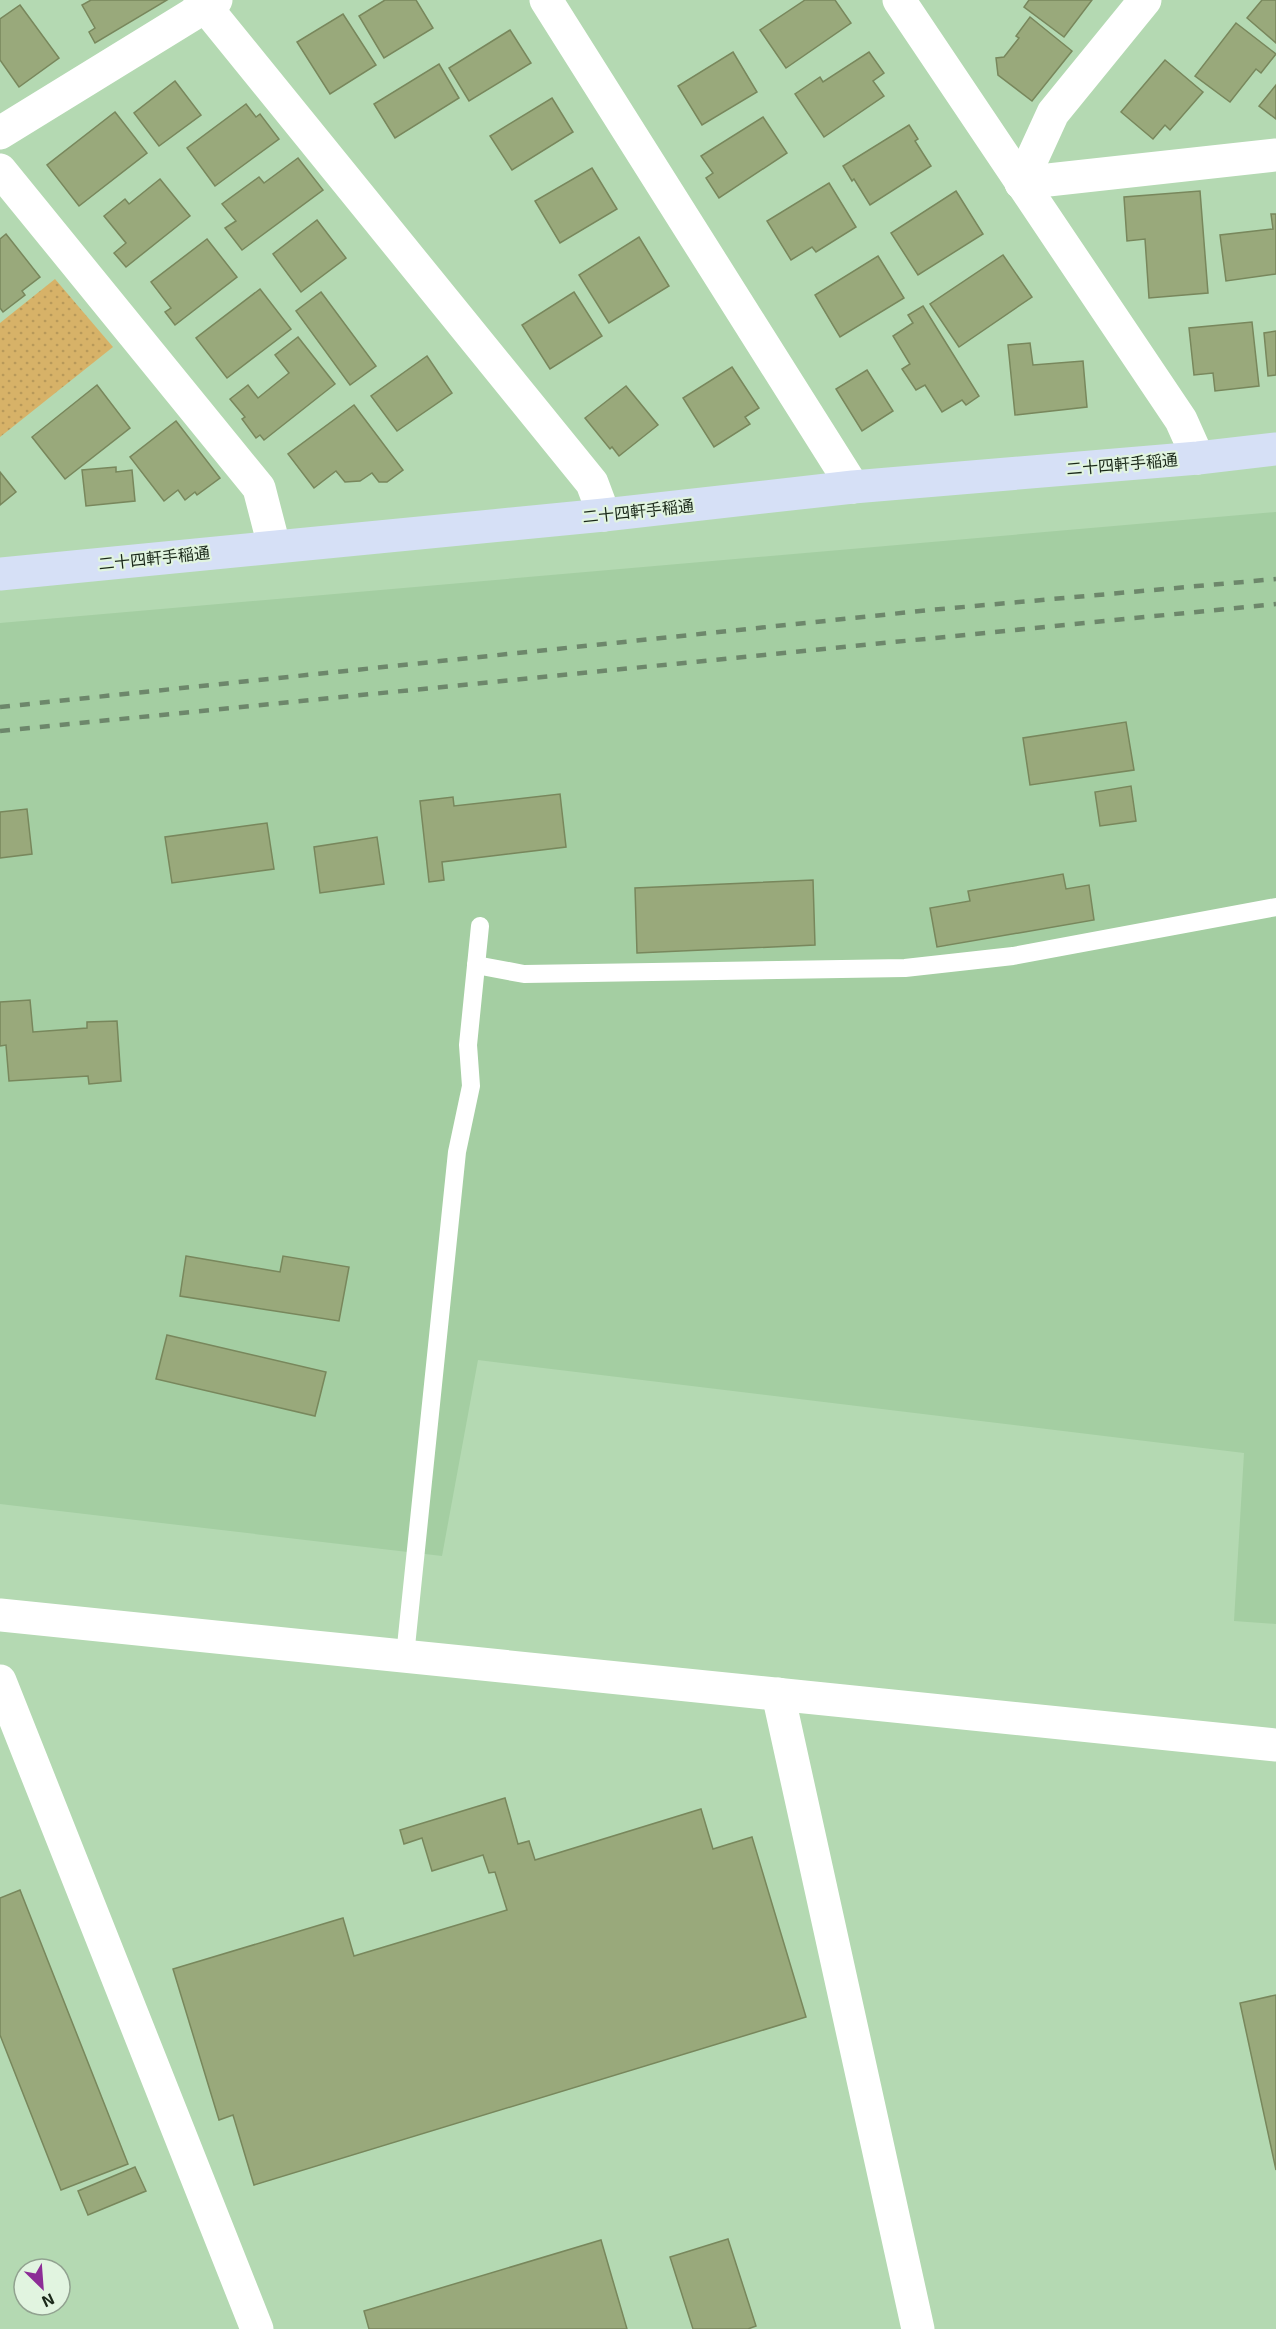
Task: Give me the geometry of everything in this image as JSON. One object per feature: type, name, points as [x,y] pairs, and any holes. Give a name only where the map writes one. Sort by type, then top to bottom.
[{"type":"street","points":[[546,0],[853,487]]},
{"type":"street","points":[[899,0],[1181,420],[1198,458]]},
{"type":"street","points":[[1022,183],[1053,113],[1145,0]]},
{"type":"street","points":[[0,133],[207,2],[592,483],[604,514]]},
{"type":"street","points":[[1022,183],[1276,155]]},
{"type":"street","points":[[0,170],[259,488],[274,546]]},
{"type":"street","name":"二十四軒手稲通","points":[[0,574],[853,487],[1198,458],[1276,449]]},
{"type":"street","points":[[0,1615],[1276,1745]]},
{"type":"street","points":[[0,1681],[256,2329]]},
{"type":"street","points":[[777,1694],[918,2329]]},
{"type":"lane","points":[[476,965],[524,974],[905,968],[1013,956],[1276,907]]},
{"type":"lane","points":[[405,1656],[457,1152],[471,1086],[468,1045],[480,926]]},
{"type":"shaded area","points":[[55,279],[113,347],[0,437],[0,323]]},
{"type":"shaded area","points":[[1276,512],[1276,1624],[1234,1621],[1244,1453],[478,1360],[442,1556],[0,1504],[0,623]]},
{"type":"building","points":[[91,0],[167,0],[95,43],[89,32],[95,28],[82,5]]},
{"type":"building","points":[[385,0],[416,0],[433,28],[384,58],[359,16]]},
{"type":"building","points":[[805,0],[835,0],[851,23],[786,68],[760,30]]},
{"type":"building","points":[[1029,0],[1092,0],[1064,37],[1024,7]]},
{"type":"building","points":[[1262,0],[1276,0],[1276,43],[1247,18]]},
{"type":"building","points":[[20,5],[59,58],[19,87],[0,60],[0,19]]},
{"type":"building","points":[[343,14],[376,65],[330,94],[297,42]]},
{"type":"building","points":[[1030,17],[1072,51],[1032,101],[998,75],[996,58],[1004,57],[1019,38],[1016,36]]},
{"type":"building","points":[[1236,23],[1276,54],[1261,73],[1256,69],[1230,102],[1195,76]]},
{"type":"building","points":[[510,30],[531,63],[469,101],[449,68]]},
{"type":"building","points":[[733,52],[757,92],[702,125],[678,86]]},
{"type":"building","points":[[869,52],[884,73],[873,81],[884,96],[824,137],[795,94],[820,77],[823,82]]},
{"type":"building","points":[[1165,60],[1203,92],[1170,130],[1165,125],[1153,139],[1121,112]]},
{"type":"building","points":[[439,64],[459,98],[395,138],[374,104]]},
{"type":"building","points":[[175,81],[201,115],[159,146],[134,113]]},
{"type":"building","points":[[1276,85],[1276,119],[1259,106]]},
{"type":"building","points":[[552,98],[573,132],[512,170],[490,136]]},
{"type":"building","points":[[246,104],[256,117],[260,114],[279,139],[215,186],[187,148]]},
{"type":"building","points":[[115,112],[147,153],[79,206],[47,165]]},
{"type":"building","points":[[763,117],[787,153],[719,198],[706,178],[713,173],[701,156]]},
{"type":"building","points":[[909,125],[918,139],[915,141],[931,166],[870,205],[843,166]]},
{"type":"building","points":[[298,158],[323,190],[242,250],[225,228],[236,221],[222,204],[259,177],[264,183]]},
{"type":"building","points":[[592,168],[617,209],[560,243],[535,201]]},
{"type":"building","points":[[160,179],[190,216],[126,267],[114,253],[126,243],[104,216],[125,199],[129,204]]},
{"type":"building","points":[[829,183],[856,227],[816,252],[812,247],[791,260],[767,221]]},
{"type":"building","points":[[956,191],[983,234],[918,275],[891,233]]},
{"type":"building","points":[[1200,191],[1208,293],[1149,298],[1145,239],[1127,241],[1124,197]]},
{"type":"building","points":[[1271,214],[1276,214],[1276,274],[1226,281],[1220,235],[1273,229]]},
{"type":"building","points":[[317,220],[346,258],[301,292],[273,254]]},
{"type":"building","points":[[6,234],[40,277],[22,291],[25,295],[3,312],[0,308],[0,239]]},
{"type":"building","points":[[639,237],[669,286],[609,323],[579,275]]},
{"type":"building","points":[[207,239],[237,277],[175,325],[165,312],[171,308],[151,282]]},
{"type":"building","points":[[1003,255],[1032,297],[959,347],[930,304]]},
{"type":"building","points":[[878,256],[904,298],[840,337],[815,295]]},
{"type":"building","points":[[260,289],[291,329],[227,378],[196,338]]},
{"type":"building","points":[[321,292],[376,366],[350,385],[296,311]]},
{"type":"building","points":[[574,292],[602,336],[550,369],[522,325]]},
{"type":"building","points":[[923,306],[979,396],[966,405],[962,400],[942,412],[925,385],[916,390],[902,369],[910,364],[893,336],[913,323],[908,315]]},
{"type":"building","points":[[1252,322],[1259,386],[1215,391],[1213,373],[1194,375],[1189,328]]},
{"type":"building","points":[[1276,331],[1276,375],[1268,376],[1264,333]]},
{"type":"building","points":[[298,337],[335,384],[264,440],[260,435],[256,438],[242,419],[245,417],[230,399],[248,385],[258,398],[289,373],[275,355]]},
{"type":"building","points":[[1030,343],[1033,365],[1083,361],[1087,407],[1015,415],[1008,345]]},
{"type":"building","points":[[427,356],[452,393],[397,431],[371,396]]},
{"type":"building","points":[[732,367],[759,408],[745,417],[750,424],[714,447],[683,398]]},
{"type":"building","points":[[867,370],[893,411],[862,431],[836,389]]},
{"type":"building","points":[[97,385],[130,428],[65,479],[32,437]]},
{"type":"building","points":[[626,386],[658,425],[619,456],[612,447],[610,449],[585,418]]},
{"type":"building","points":[[354,405],[403,470],[387,482],[379,482],[372,473],[360,481],[345,482],[336,471],[314,488],[288,454]]},
{"type":"building","points":[[176,421],[220,478],[197,495],[195,492],[185,500],[178,490],[164,501],[130,457]]},
{"type":"building","points":[[116,467],[116,472],[132,470],[135,501],[86,506],[82,470]]},
{"type":"building","points":[[0,472],[16,492],[0,505]]},
{"type":"building","points":[[1126,722],[1134,770],[1030,785],[1023,738]]},
{"type":"building","points":[[1131,786],[1136,821],[1100,826],[1095,792]]},
{"type":"building","points":[[560,794],[566,847],[442,862],[444,880],[429,882],[420,801],[453,797],[454,806]]},
{"type":"building","points":[[27,809],[32,854],[0,858],[0,812]]},
{"type":"building","points":[[267,823],[274,869],[172,883],[165,837]]},
{"type":"building","points":[[377,837],[384,884],[320,893],[314,847]]},
{"type":"building","points":[[1063,874],[1066,889],[1089,885],[1094,920],[937,947],[930,908],[970,901],[968,891]]},
{"type":"building","points":[[813,880],[815,945],[637,953],[635,888]]},
{"type":"building","points":[[30,1000],[33,1032],[87,1028],[87,1022],[117,1021],[121,1081],[89,1084],[88,1076],[9,1081],[6,1045],[0,1046],[0,1002]]},
{"type":"building","points":[[186,1256],[280,1272],[283,1256],[349,1267],[339,1321],[180,1296]]},
{"type":"building","points":[[167,1335],[326,1372],[315,1416],[156,1379]]},
{"type":"building","points":[[505,1798],[518,1844],[529,1841],[535,1860],[701,1809],[713,1849],[752,1837],[806,2017],[254,2185],[233,2115],[219,2120],[173,1969],[343,1918],[354,1956],[507,1910],[495,1872],[489,1873],[483,1855],[432,1871],[422,1838],[404,1844],[400,1830]]},
{"type":"building","points":[[20,1890],[128,2164],[61,2190],[0,2035],[0,1898]]},
{"type":"building","points":[[1276,1995],[1276,2170],[1240,2003]]},
{"type":"building","points":[[135,2167],[146,2191],[88,2215],[78,2191]]},
{"type":"building","points":[[728,2239],[756,2326],[748,2329],[693,2329],[670,2257]]},
{"type":"building","points":[[601,2240],[627,2329],[369,2329],[364,2311]]},
{"type":"railway","points":[[0,707],[930,610],[1276,579]]},
{"type":"railway","points":[[0,731],[1276,604]]}]
